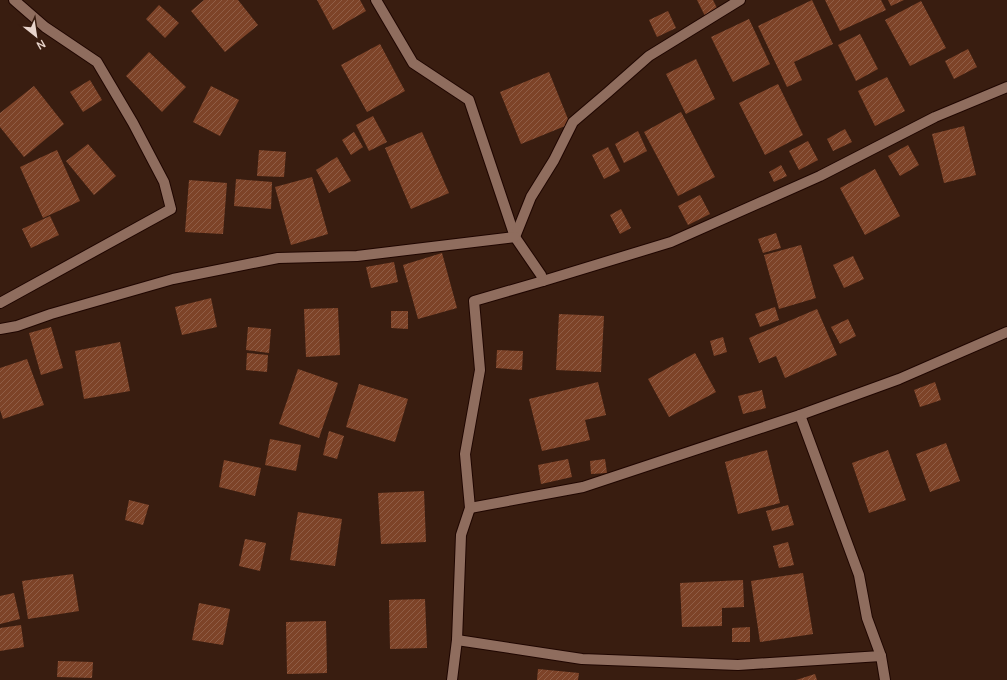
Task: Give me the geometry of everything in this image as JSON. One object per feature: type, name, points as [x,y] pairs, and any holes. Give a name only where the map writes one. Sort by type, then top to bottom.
[{"type":"street","points":[[0,303],[170,209],[164,182],[133,123],[97,62],[45,27],[14,0]]},
{"type":"street","points":[[376,0],[414,63],[469,100],[515,237],[541,275],[543,281]]},
{"type":"street","points":[[515,237],[531,197],[554,160],[573,122],[649,56],[740,0]]},
{"type":"street","points":[[452,680],[457,640],[461,535],[470,508],[465,454],[480,370],[474,301],[671,242],[820,176],[935,117],[1007,87]]},
{"type":"street","points":[[0,329],[17,326],[51,314],[173,279],[278,258],[357,256],[515,237]]},
{"type":"street","points":[[470,508],[583,486],[800,415],[899,379],[1007,332]]},
{"type":"street","points":[[800,415],[859,575],[868,618],[881,656],[885,680]]},
{"type":"street","points":[[457,640],[590,659],[738,665],[881,656]]},
{"type":"building","points":[[204,0],[238,0],[258,25],[225,52],[191,11]]},
{"type":"building","points":[[317,0],[360,0],[366,11],[333,30]]},
{"type":"building","points":[[697,0],[713,0],[718,10],[705,16]]},
{"type":"building","points":[[812,0],[833,44],[794,62],[802,80],[787,87],[758,26]]},
{"type":"building","points":[[825,0],[881,0],[886,10],[840,31]]},
{"type":"building","points":[[888,0],[904,0],[891,6]]},
{"type":"building","points":[[921,1],[946,48],[910,66],[885,20]]},
{"type":"building","points":[[159,5],[179,23],[165,38],[146,19]]},
{"type":"building","points":[[668,11],[676,28],[657,37],[649,20]]},
{"type":"building","points":[[749,19],[770,64],[733,82],[711,37]]},
{"type":"building","points":[[860,34],[878,69],[856,81],[838,45]]},
{"type":"building","points":[[380,44],[405,91],[367,112],[341,65]]},
{"type":"building","points":[[968,49],[977,67],[954,79],[945,61]]},
{"type":"building","points":[[149,52],[186,87],[162,112],[126,76]]},
{"type":"building","points":[[696,59],[715,99],[686,114],[666,74]]},
{"type":"building","points":[[549,72],[570,124],[521,144],[500,92]]},
{"type":"building","points":[[887,77],[905,111],[875,126],[858,91]]},
{"type":"building","points":[[90,80],[102,100],[83,112],[70,92]]},
{"type":"building","points":[[778,84],[803,135],[765,155],[739,103]]},
{"type":"building","points":[[34,86],[64,124],[24,157],[0,127],[0,113]]},
{"type":"building","points":[[211,86],[239,100],[220,136],[193,122]]},
{"type":"building","points":[[681,112],[715,177],[678,196],[644,132]]},
{"type":"building","points":[[373,116],[387,142],[369,151],[356,125]]},
{"type":"building","points":[[964,126],[976,175],[944,183],[932,134]]},
{"type":"building","points":[[845,129],[852,142],[833,151],[827,139]]},
{"type":"building","points":[[638,131],[647,151],[624,163],[615,144]]},
{"type":"building","points":[[354,132],[363,147],[351,155],[342,140]]},
{"type":"building","points":[[422,132],[449,193],[411,209],[385,148]]},
{"type":"building","points":[[808,141],[818,160],[799,170],[789,151]]},
{"type":"building","points":[[88,144],[116,176],[94,195],[66,161]]},
{"type":"building","points":[[908,145],[919,165],[900,176],[888,156]]},
{"type":"building","points":[[608,147],[620,171],[604,179],[592,155]]},
{"type":"building","points":[[57,150],[80,201],[43,218],[20,167]]},
{"type":"building","points":[[259,150],[286,152],[284,177],[257,176]]},
{"type":"building","points":[[337,157],[351,181],[329,193],[316,170]]},
{"type":"building","points":[[781,165],[787,176],[774,182],[769,172]]},
{"type":"building","points":[[875,169],[900,216],[865,235],[840,188]]},
{"type":"building","points":[[312,177],[328,234],[291,245],[275,187]]},
{"type":"building","points":[[236,179],[272,182],[271,209],[234,206]]},
{"type":"building","points":[[189,180],[227,183],[223,234],[185,232]]},
{"type":"building","points":[[700,195],[710,214],[688,225],[678,206]]},
{"type":"building","points":[[621,209],[631,228],[620,234],[610,215]]},
{"type":"building","points":[[50,216],[59,235],[31,248],[22,229]]},
{"type":"building","points":[[776,233],[781,248],[763,253],[758,239]]},
{"type":"building","points":[[801,245],[816,298],[779,309],[764,255]]},
{"type":"building","points":[[442,253],[457,308],[418,319],[403,265]]},
{"type":"building","points":[[853,256],[864,279],[844,288],[833,265]]},
{"type":"building","points":[[394,262],[398,282],[371,288],[366,267]]},
{"type":"building","points":[[211,298],[217,327],[182,335],[175,307]]},
{"type":"building","points":[[775,307],[779,320],[760,327],[755,314]]},
{"type":"building","points":[[338,308],[340,355],[306,357],[304,309]]},
{"type":"building","points":[[817,309],[837,355],[785,378],[776,356],[759,363],[749,338]]},
{"type":"building","points":[[391,311],[408,311],[408,329],[391,328]]},
{"type":"building","points":[[559,314],[604,316],[601,372],[556,370]]},
{"type":"building","points":[[848,319],[856,336],[840,344],[831,327]]},
{"type":"building","points":[[51,327],[63,368],[41,375],[29,333]]},
{"type":"building","points":[[248,327],[271,329],[269,353],[246,350]]},
{"type":"building","points":[[723,337],[727,352],[714,356],[710,341]]},
{"type":"building","points":[[120,342],[130,391],[84,399],[75,351]]},
{"type":"building","points":[[497,350],[523,351],[522,370],[496,368]]},
{"type":"building","points":[[247,353],[268,355],[267,372],[246,370]]},
{"type":"building","points":[[695,353],[716,392],[669,417],[648,379]]},
{"type":"building","points":[[27,359],[44,405],[3,419],[0,410],[0,368]]},
{"type":"building","points":[[298,369],[338,383],[319,438],[279,424]]},
{"type":"building","points":[[598,382],[606,415],[585,420],[590,440],[542,451],[529,399]]},
{"type":"building","points":[[935,382],[941,400],[920,407],[914,390]]},
{"type":"building","points":[[359,384],[408,399],[395,442],[346,427]]},
{"type":"building","points":[[762,390],[766,408],[743,414],[738,396]]},
{"type":"building","points":[[329,431],[344,436],[337,459],[323,455]]},
{"type":"building","points":[[270,439],[301,445],[296,471],[265,465]]},
{"type":"building","points":[[946,443],[960,481],[930,492],[916,454]]},
{"type":"building","points":[[767,450],[780,503],[738,514],[725,462]]},
{"type":"building","points":[[888,450],[906,500],[869,513],[852,463]]},
{"type":"building","points":[[568,459],[572,477],[541,484],[538,465]]},
{"type":"building","points":[[605,459],[607,473],[591,474],[590,461]]},
{"type":"building","points":[[224,460],[261,468],[255,496],[219,487]]},
{"type":"building","points":[[424,491],[426,542],[381,544],[378,493]]},
{"type":"building","points":[[129,500],[149,505],[143,525],[125,520]]},
{"type":"building","points":[[788,505],[794,525],[772,531],[766,511]]},
{"type":"building","points":[[298,512],[342,519],[335,566],[290,560]]},
{"type":"building","points":[[245,539],[266,543],[260,571],[239,566]]},
{"type":"building","points":[[788,542],[794,565],[779,568],[773,546]]},
{"type":"building","points":[[803,573],[813,634],[760,642],[751,581]]},
{"type":"building","points":[[73,574],[79,611],[28,619],[22,581]]},
{"type":"building","points":[[743,580],[744,607],[722,608],[722,626],[682,627],[680,583]]},
{"type":"building","points":[[14,593],[20,619],[0,624],[0,596]]},
{"type":"building","points":[[425,599],[427,648],[390,649],[389,600]]},
{"type":"building","points":[[199,603],[230,609],[223,645],[192,640]]},
{"type":"building","points":[[326,621],[327,673],[287,674],[286,622]]},
{"type":"building","points":[[21,625],[24,647],[0,651],[0,628]]},
{"type":"building","points":[[750,627],[750,642],[732,642],[732,628]]},
{"type":"building","points":[[58,661],[93,662],[92,678],[57,677]]},
{"type":"building","points":[[538,669],[579,673],[578,680],[537,680]]},
{"type":"building","points":[[815,674],[817,680],[796,680]]}]
